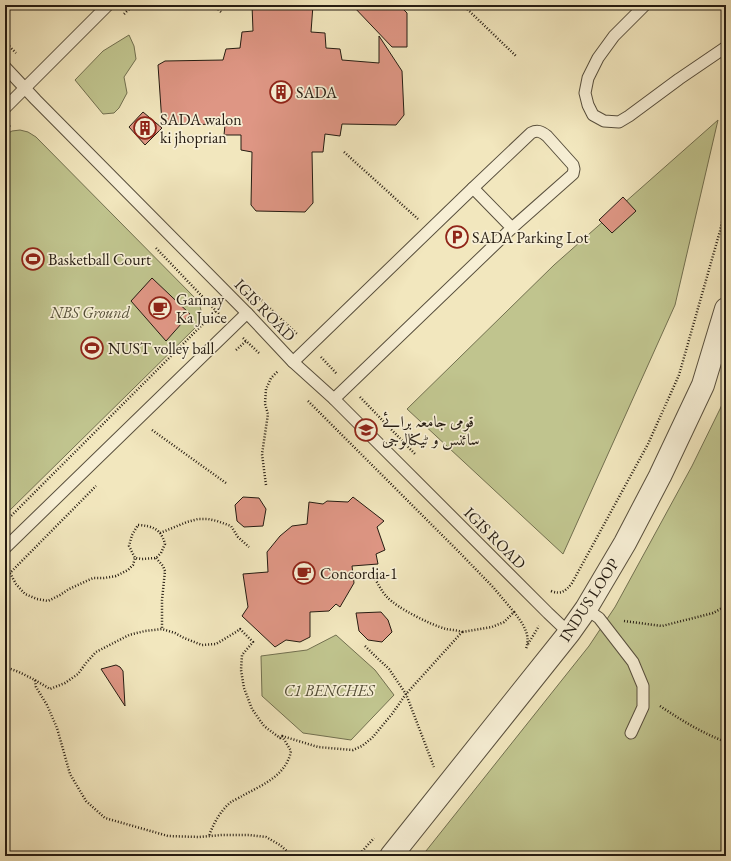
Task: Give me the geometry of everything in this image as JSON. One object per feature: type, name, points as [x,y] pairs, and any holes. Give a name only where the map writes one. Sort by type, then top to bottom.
[{"type":"street","name":"INDUS LOOP","points":[[391,856],[569,633],[592,614],[625,543],[660,476],[703,386],[725,315]]},
{"type":"lane","points":[[5,108],[108,5]]},
{"type":"lane","points":[[645,5],[614,36],[598,58],[588,78],[586,93],[588,105],[593,115],[604,121],[619,122],[629,116],[726,47]]},
{"type":"lane","name":"IGIS ROAD","points":[[5,67],[293,362],[334,399],[569,633]]},
{"type":"lane","points":[[293,362],[429,229],[531,133],[538,131],[543,133],[570,160],[574,169],[573,174],[512,228],[334,399]]},
{"type":"lane","points":[[473,188],[512,228]]},
{"type":"lane","points":[[5,548],[246,313]]},
{"type":"lane","points":[[592,614],[633,662],[643,686],[643,707],[631,733]]},
{"type":"path","points":[[214,5],[221,12]]},
{"type":"path","points":[[463,5],[517,57]]},
{"type":"path","points":[[344,152],[429,229]]},
{"type":"path","points":[[550,590],[553,592],[561,592],[568,589],[648,444],[679,375],[718,239],[726,205]]},
{"type":"path","points":[[271,310],[309,345],[420,458]]},
{"type":"path","points":[[5,522],[216,311]]},
{"type":"path","points":[[232,327],[262,356]]},
{"type":"path","points":[[235,351],[246,341]]},
{"type":"path","points":[[266,485],[262,454],[268,414],[265,404],[266,389],[271,378],[278,371],[283,376]]},
{"type":"path","points":[[305,398],[464,557],[493,587],[514,612],[504,622],[492,627],[462,632],[447,629],[402,609],[386,597],[372,573]]},
{"type":"path","points":[[137,420],[152,429],[226,483]]},
{"type":"path","points":[[5,578],[97,485]]},
{"type":"path","points":[[160,533],[193,520],[212,520],[231,526],[238,537],[249,547]]},
{"type":"path","points":[[138,525],[148,526],[160,533],[165,544],[161,553],[156,558],[135,558],[128,546],[138,525]]},
{"type":"path","points":[[10,573],[16,584],[25,594],[37,599],[48,601],[93,578],[116,576],[128,570],[135,558]]},
{"type":"path","points":[[156,558],[163,566],[165,571],[162,600],[162,629]]},
{"type":"path","points":[[592,614],[662,626],[713,613],[726,606]]},
{"type":"path","points":[[5,667],[18,672],[50,689],[65,683],[78,674],[96,652],[129,635],[144,631],[162,629],[202,645],[216,644],[240,629],[253,642],[242,655],[241,670],[244,688],[252,709],[264,726],[280,738],[282,736],[318,747],[353,750],[362,746],[372,738],[406,694],[462,632]]},
{"type":"path","points":[[365,646],[389,669],[406,694],[435,769]]},
{"type":"path","points":[[34,680],[36,687],[47,705],[57,728],[70,774],[86,801],[105,818],[168,836],[199,837],[249,835],[266,837],[280,845],[292,856]]},
{"type":"path","points":[[643,696],[687,724],[714,738],[726,742]]},
{"type":"path","points":[[209,836],[219,815],[231,802],[270,781],[282,770],[290,757],[291,751],[282,736]]},
{"type":"green space","points":[[129,35],[134,46],[136,59],[124,77],[127,93],[119,108],[114,113],[103,114],[75,80],[103,51]]},
{"type":"green space","points":[[718,120],[675,305],[563,554],[407,409],[554,265]]},
{"type":"green space","name":"NBS Ground","points":[[20,130],[28,132],[36,137],[198,301],[201,314],[197,326],[5,515],[5,135],[12,131]]},
{"type":"green space","points":[[726,392],[726,856],[422,856],[589,646],[615,607],[692,466],[721,407]]},
{"type":"green space","name":"C1 BENCHES","points":[[336,635],[375,670],[394,695],[351,740],[303,733],[262,696],[261,656],[307,650]]},
{"type":"building","name":"SADA","points":[[252,5],[313,5],[311,32],[325,33],[326,48],[340,49],[342,60],[379,63],[379,36],[402,71],[404,115],[396,125],[342,124],[340,136],[325,134],[323,152],[312,152],[313,203],[305,212],[256,211],[251,205],[252,152],[241,150],[241,135],[224,135],[225,125],[162,123],[158,65],[165,61],[223,60],[226,49],[240,48],[242,32],[253,31]]},
{"type":"building","points":[[352,5],[399,5],[407,13],[407,47],[392,47]]},
{"type":"building","name":"SADA walon ki jhoprian","points":[[143,112],[162,128],[145,145],[129,127]]},
{"type":"building","points":[[623,197],[636,211],[612,233],[599,220]]},
{"type":"building","name":"Gannay Ka Juice","points":[[152,278],[190,314],[166,341],[131,301]]},
{"type":"building","points":[[243,497],[259,498],[266,509],[263,526],[244,527],[237,521],[235,505]]},
{"type":"building","name":"Concordia-1","points":[[353,497],[384,521],[377,527],[385,550],[376,554],[378,564],[352,566],[354,583],[340,607],[336,604],[329,611],[310,612],[310,637],[300,642],[286,640],[275,647],[242,616],[248,607],[243,574],[268,572],[267,552],[280,536],[292,526],[307,524],[309,502],[323,504],[327,501],[348,502]]},
{"type":"building","points":[[381,612],[388,620],[392,632],[382,642],[368,640],[359,631],[356,613]]},
{"type":"building","points":[[116,665],[123,671],[125,706],[101,669]]},
{"type":"place","name":"SADA","points":[[281,92]]},
{"type":"place","name":"SADA walon ki jhoprian","points":[[145,128]]},
{"type":"place","name":"SADA Parking Lot","points":[[457,237]]},
{"type":"place","name":"Basketball Court","points":[[33,259]]},
{"type":"place","name":"Gannay Ka Juice","points":[[160,308]]},
{"type":"place","name":"NUST volley ball","points":[[92,348]]},
{"type":"place","name":"قومی جامعہ برائے سائنس و ٹیکنالوجی","points":[[366,430]]},
{"type":"place","name":"Concordia-1","points":[[304,573]]}]
